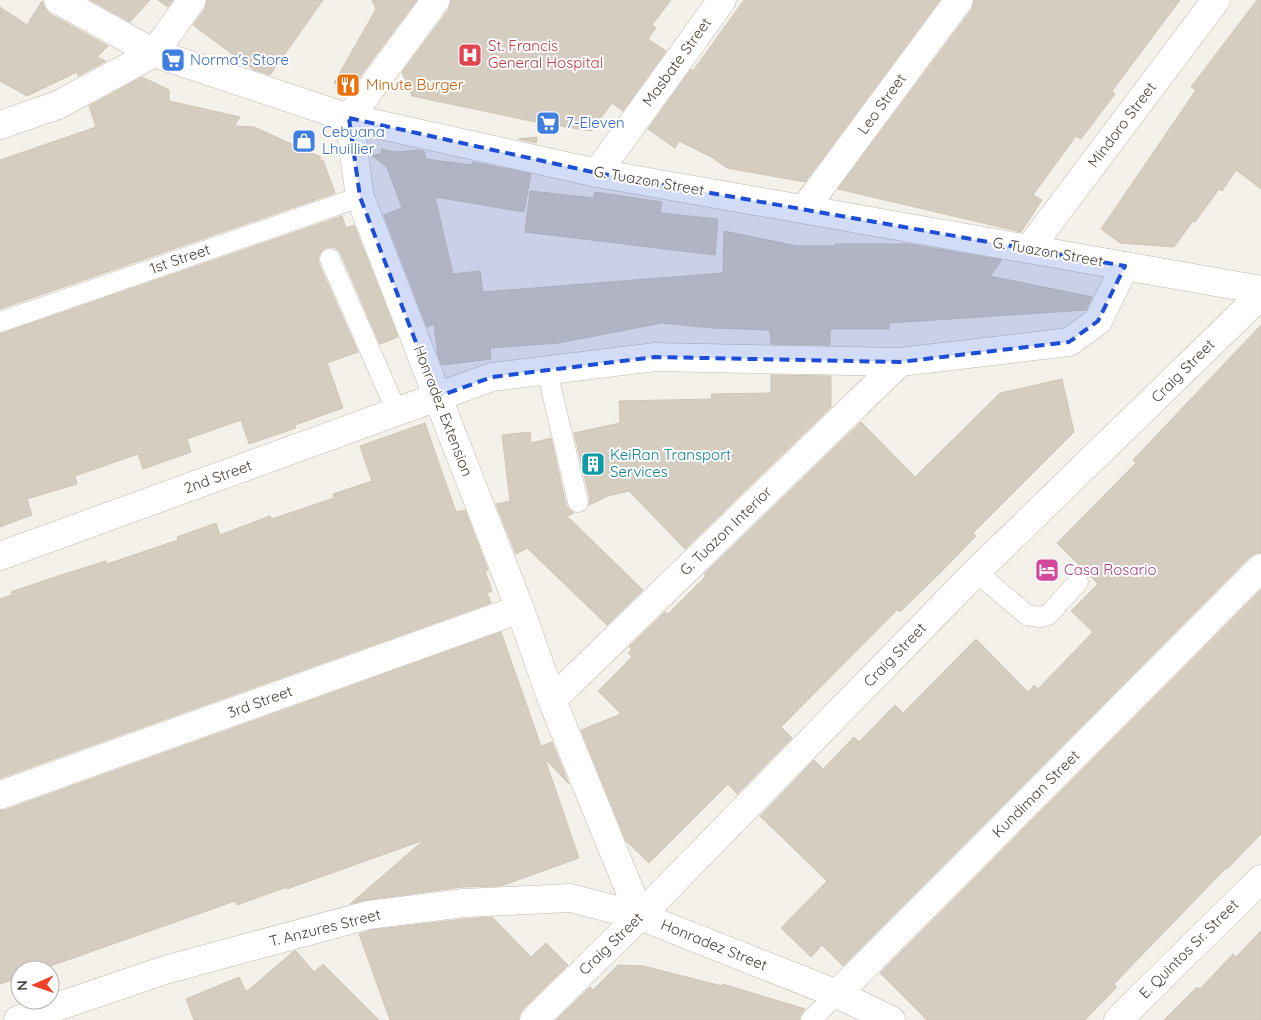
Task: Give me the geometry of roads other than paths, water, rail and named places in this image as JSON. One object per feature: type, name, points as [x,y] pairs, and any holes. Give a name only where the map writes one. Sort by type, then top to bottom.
[{"type":"street","name":"G. Tuazon Street","points":[[58,0],[154,53],[349,118],[597,172],[1261,290]]},
{"type":"street","points":[[0,126],[58,105],[154,53],[192,0]]},
{"type":"street","points":[[349,118],[436,0]]},
{"type":"street","name":"Masbate Street","points":[[597,172],[722,0]]},
{"type":"street","name":"Leo Street","points":[[806,208],[959,0]]},
{"type":"street","name":"Mindoro Street","points":[[1029,250],[1216,0]]},
{"type":"street","name":"Honradez Extension","points":[[349,118],[360,197],[520,609],[552,700]]},
{"type":"street","points":[[437,397],[492,377],[655,357],[900,362],[1069,342],[1098,321],[1125,266]]},
{"type":"street","name":"Craig Street","points":[[534,1020],[640,916],[976,572],[1261,295]]},
{"type":"street","name":"G. Tuazon Interior","points":[[552,700],[900,362]]},
{"type":"street","name":"2nd Street","points":[[0,556],[437,397]]},
{"type":"street","name":"Kundiman Street","points":[[836,994],[1261,568]]},
{"type":"street","name":"3rd Street","points":[[0,795],[520,609]]},
{"type":"street","points":[[552,700],[640,916]]},
{"type":"street","name":"E. Quintos Sr. Street","points":[[1118,1020],[1261,879]]},
{"type":"street","name":"T. Anzures Street","points":[[18,1020],[166,970],[368,915],[464,903],[570,898],[640,916]]},
{"type":"street","name":"Honradez Street","points":[[640,916],[836,994],[891,1020]]},
{"type":"lane","name":"1st Street","points":[[0,322],[360,197]]},
{"type":"lane","points":[[330,259],[397,412]]},
{"type":"lane","points":[[547,371],[578,502]]},
{"type":"lane","points":[[976,572],[1027,616],[1040,617],[1048,615],[1078,582]]},
{"type":"lane","name":"Kundiman Street","points":[[812,1020],[836,994]]},
{"type":"place","name":"St. Francis General Hospital","points":[[470,55]]},
{"type":"place","name":"Norma's Store","points":[[173,60]]},
{"type":"place","name":"Minute Burger","points":[[348,85]]},
{"type":"place","name":"7-Eleven","points":[[548,123]]},
{"type":"place","name":"Cebuana Lhuillier","points":[[304,141]]},
{"type":"place","name":"KeiRan Transport Services","points":[[593,464]]},
{"type":"place","name":"Casa Rosario","points":[[1047,570]]}]
